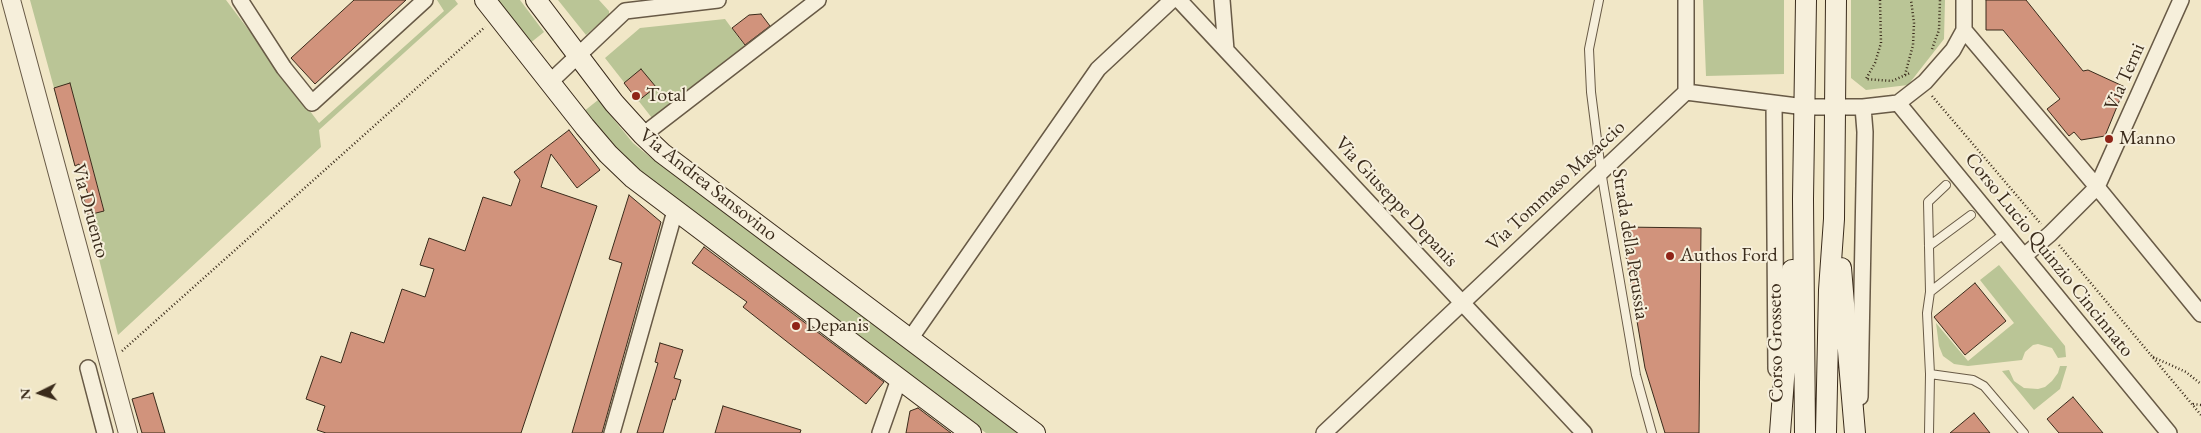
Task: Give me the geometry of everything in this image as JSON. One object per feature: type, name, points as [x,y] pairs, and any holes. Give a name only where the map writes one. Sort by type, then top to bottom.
[{"type":"main road","name":"Via Andrea Sansovino","points":[[485,0],[585,127],[617,163],[642,186],[972,433]]},
{"type":"main road","name":"Via Andrea Sansovino","points":[[536,0],[614,103],[643,135],[668,158],[1035,433]]},
{"type":"main road","name":"Corso Grosseto","points":[[1805,433],[1803,199],[1806,0]]},
{"type":"main road","points":[[1826,433],[1829,290],[1834,219],[1836,0]]},
{"type":"main road","name":"Corso Grosseto","points":[[1779,433],[1794,239],[1803,199]]},
{"type":"main road","points":[[1834,219],[1840,258],[1854,433]]},
{"type":"street","name":"Via Druento","points":[[11,0],[128,433]]},
{"type":"street","points":[[240,0],[284,68],[312,103],[425,0]]},
{"type":"street","points":[[550,82],[578,57],[620,5],[718,0]]},
{"type":"street","points":[[643,135],[818,0]]},
{"type":"street","points":[[910,339],[1098,69],[1172,0]]},
{"type":"street","name":"Via Giuseppe Depanis","points":[[1179,0],[1584,433]]},
{"type":"street","points":[[1222,0],[1226,50]]},
{"type":"street","points":[[1686,0],[1686,92],[1805,107],[1835,108],[1898,103],[1925,82],[1948,58],[1964,30],[1964,0]]},
{"type":"street","name":"Via Terni","points":[[2024,256],[2050,234],[2097,187],[2181,0]]},
{"type":"street","points":[[1964,30],[2097,187],[2201,314]]},
{"type":"street","name":"Via Tommaso Masaccio","points":[[1324,433],[1686,92]]},
{"type":"street","name":"Corso Grosseto","points":[[1774,103],[1779,433]]},
{"type":"street","name":"Corso Lucio Quinzio Cincinnato","points":[[1898,103],[2169,433]]},
{"type":"street","points":[[1859,433],[1865,132],[1863,107]]},
{"type":"street","name":"Via Andrea Sansovino","points":[[612,433],[675,211]]},
{"type":"street","points":[[88,368],[105,433]]},
{"type":"street","points":[[880,433],[899,379]]},
{"type":"lane","name":"Strada della Perussia","points":[[1600,0],[1589,49],[1591,92],[1601,171],[1636,375],[1652,433]]},
{"type":"lane","points":[[1929,433],[1930,374],[1927,313],[1930,292],[1928,202],[1946,185]]},
{"type":"lane","points":[[1929,246],[1971,215]]},
{"type":"lane","points":[[1930,292],[2005,233]]},
{"type":"lane","points":[[1930,374],[1973,380],[1984,386],[2024,433]]},
{"type":"path","points":[[1880,0],[1881,43],[1875,63],[1866,79],[1892,81],[1912,72]]},
{"type":"path","points":[[1905,75],[1912,45],[1914,23],[1911,0]]},
{"type":"path","points":[[1929,57],[1939,30],[1940,0]]},
{"type":"path","points":[[109,363],[497,16]]},
{"type":"path","points":[[1932,96],[2201,415]]},
{"type":"path","points":[[2152,356],[2186,372],[2201,384]]},
{"type":"path","points":[[2192,404],[2201,405]]},
{"type":"green space","points":[[30,0],[226,0],[319,123],[444,11],[437,0],[455,0],[458,4],[319,130],[321,147],[118,335],[88,215],[104,210],[70,84],[54,88]]},
{"type":"green space","points":[[496,0],[520,0],[544,32],[529,44]]},
{"type":"green space","points":[[558,0],[599,0],[609,11],[609,15],[586,35]]},
{"type":"green space","points":[[1703,0],[1784,0],[1784,74],[1706,76]]},
{"type":"green space","points":[[1851,0],[1945,0],[1944,39],[1908,85],[1866,90],[1851,78]]},
{"type":"green space","points":[[725,19],[747,49],[652,118],[605,58],[640,28]]},
{"type":"green space","points":[[598,100],[633,143],[650,157],[1018,433],[986,433],[633,169],[583,112]]},
{"type":"green space","points":[[1999,265],[2065,346],[2066,357],[2058,358],[2052,348],[2038,344],[2033,345],[2025,352],[2022,360],[1968,366],[1954,364],[1943,356],[1939,346],[1936,323],[1968,361],[2014,323],[1980,280]]},
{"type":"green space","points":[[2060,366],[2067,366],[2060,389],[2034,410],[2002,371],[2009,370],[2014,381],[2024,388],[2038,389],[2045,387],[2052,381],[2058,373]]},
{"type":"building","points":[[354,0],[406,0],[315,84],[291,58]]},
{"type":"building","points":[[1986,0],[2026,0],[2083,71],[2088,70],[2125,87],[2105,136],[2081,140],[2074,132],[2069,136],[2047,109],[2060,99],[2003,30],[1986,30]]},
{"type":"building","points":[[761,14],[770,26],[745,45],[732,28],[749,15]]},
{"type":"building","points":[[641,69],[656,87],[638,101],[624,83]]},
{"type":"building","points":[[70,83],[104,211],[88,215],[84,199],[89,198],[79,164],[75,166],[54,88]]},
{"type":"building","points":[[569,130],[600,170],[577,188],[551,154],[541,187],[597,206],[521,433],[326,433],[317,430],[325,406],[306,399],[321,356],[341,363],[351,332],[384,343],[402,289],[425,297],[434,269],[420,265],[429,238],[465,251],[483,197],[511,206],[520,180],[514,172]]},
{"type":"building","points":[[629,195],[661,222],[602,433],[572,433],[622,263],[609,259]]},
{"type":"building","points":[[1621,227],[1701,228],[1699,433],[1665,433],[1645,368]]},
{"type":"building","points":[[704,247],[884,382],[866,404],[743,307],[747,302],[692,263]]},
{"type":"building","points":[[1975,283],[2006,321],[1965,355],[1934,317]]},
{"type":"building","points":[[660,343],[683,350],[674,378],[681,380],[663,433],[637,433],[658,363],[655,362]]},
{"type":"building","points":[[153,393],[165,433],[142,433],[132,399]]},
{"type":"building","points":[[2073,397],[2103,433],[2059,433],[2047,419]]},
{"type":"building","points":[[723,406],[801,430],[800,433],[715,433]]},
{"type":"building","points":[[918,408],[951,433],[906,433],[910,411]]},
{"type":"building","points":[[1974,413],[1990,433],[1950,433]]},
{"type":"place","name":"Total","points":[[636,96]]},
{"type":"place","name":"Manno","points":[[2109,139]]},
{"type":"place","name":"Authos Ford","points":[[1670,256]]},
{"type":"place","name":"Depanis","points":[[796,326]]}]
